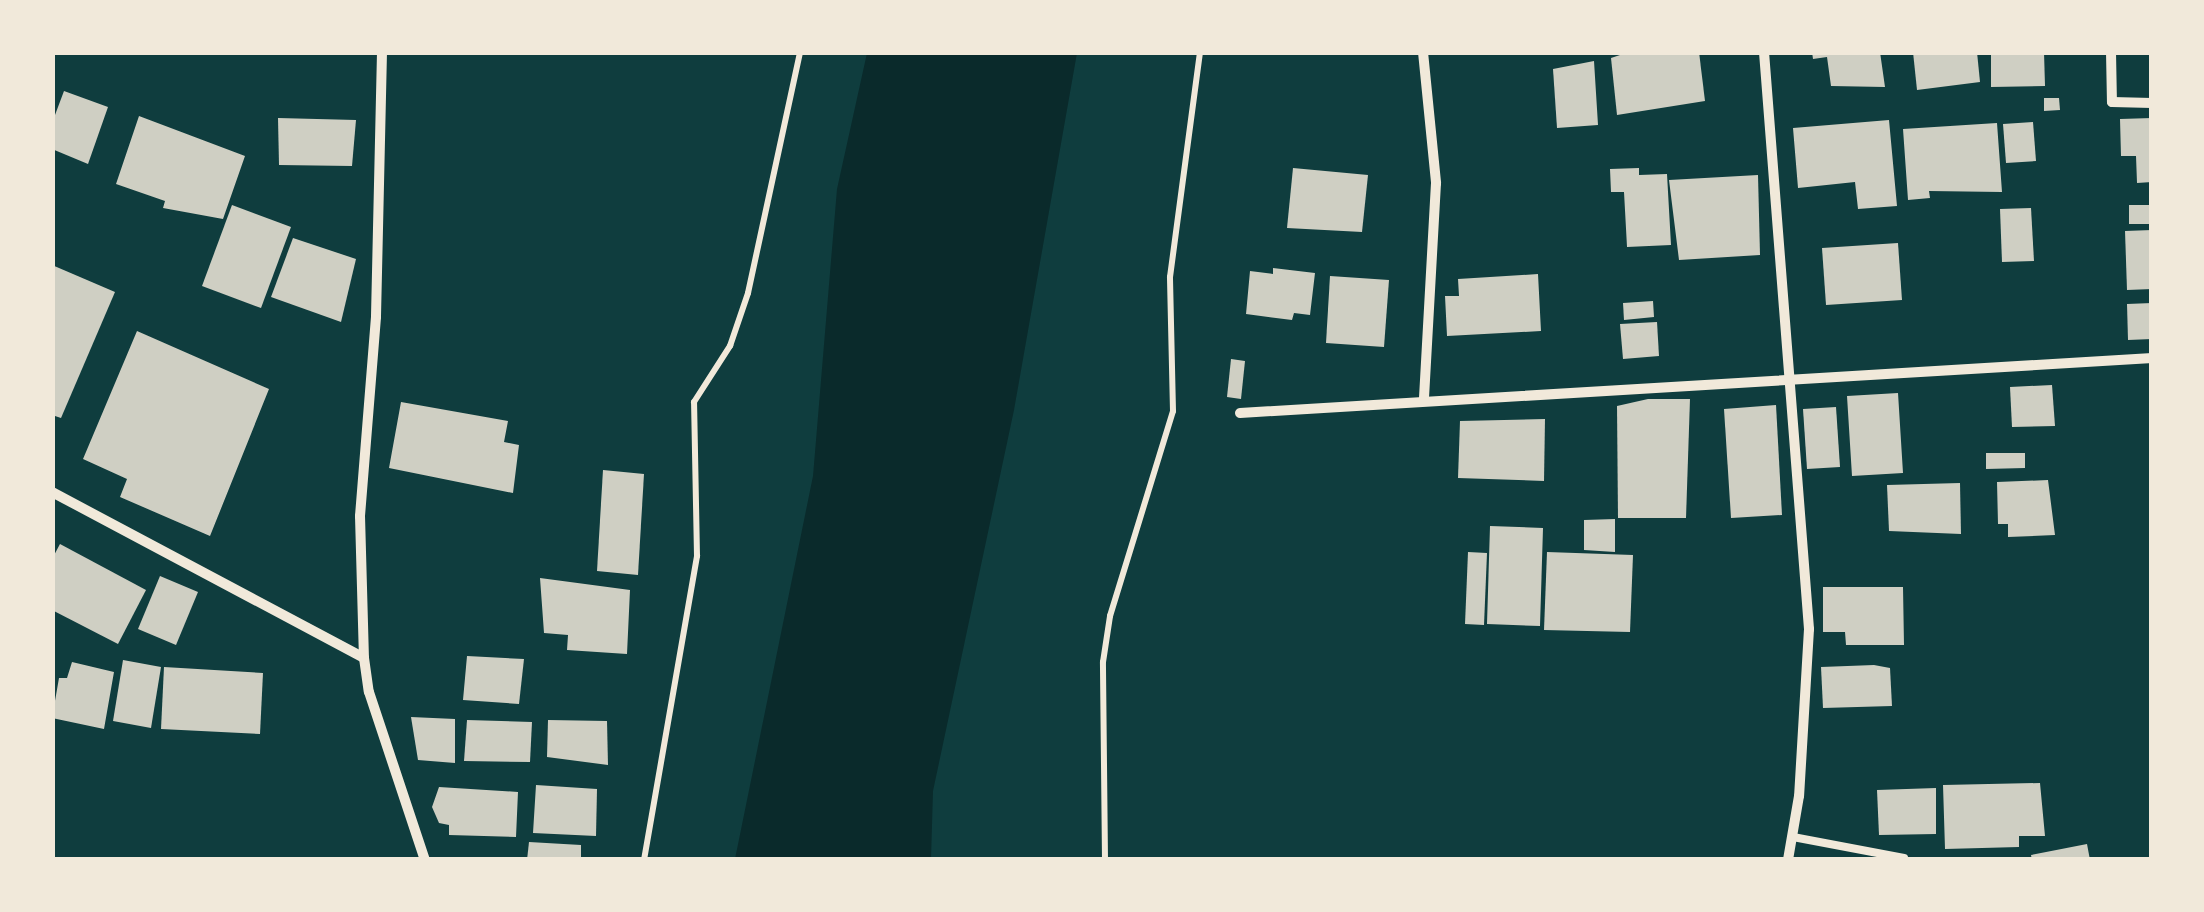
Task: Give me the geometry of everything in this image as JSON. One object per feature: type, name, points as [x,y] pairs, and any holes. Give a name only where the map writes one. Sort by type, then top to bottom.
[{"type":"street","points":[[382,52],[376,318],[360,516],[364,658],[369,692],[425,860]]},
{"type":"street","points":[[1422,52],[1436,184],[1424,398]]},
{"type":"street","points":[[1764,52],[1809,629],[1788,860]]},
{"type":"street","points":[[2111,52],[2112,102],[2152,103]]},
{"type":"street","points":[[1240,413],[1424,398],[2152,358]]},
{"type":"street","points":[[52,492],[364,658]]},
{"type":"lane","points":[[1793,837],[1904,858]]},
{"type":"path","points":[[644,860],[698,556],[694,402],[730,346],[748,293],[800,52]]},
{"type":"path","points":[[1105,860],[1103,662],[1110,616],[1174,411],[1170,276],[1200,52]]},
{"type":"water","points":[[867,53],[1077,53],[1014,410],[933,791],[931,859],[735,859],[813,476],[837,189]]},
{"type":"building","points":[[1629,52],[1699,52],[1705,101],[1617,115],[1611,58]]},
{"type":"building","points":[[1812,52],[1880,52],[1885,87],[1831,86],[1827,57],[1813,59]]},
{"type":"building","points":[[1913,52],[1977,52],[1980,82],[1917,90]]},
{"type":"building","points":[[1991,52],[2044,52],[2045,86],[1991,87]]},
{"type":"building","points":[[1594,61],[1598,125],[1557,128],[1553,69]]},
{"type":"building","points":[[64,91],[108,107],[88,164],[52,149],[52,123]]},
{"type":"building","points":[[2044,98],[2059,98],[2060,110],[2044,111]]},
{"type":"building","points":[[139,116],[245,156],[223,219],[163,208],[165,201],[116,184]]},
{"type":"building","points":[[278,118],[356,120],[352,166],[279,165]]},
{"type":"building","points":[[2152,118],[2152,182],[2137,183],[2136,156],[2121,156],[2120,119]]},
{"type":"building","points":[[1889,120],[1897,206],[1858,209],[1855,182],[1798,188],[1793,128]]},
{"type":"building","points":[[2033,122],[2036,161],[2006,163],[2003,124]]},
{"type":"building","points":[[1997,123],[2002,192],[1929,191],[1930,198],[1908,200],[1903,129]]},
{"type":"building","points":[[1293,168],[1368,175],[1362,232],[1287,228]]},
{"type":"building","points":[[1639,168],[1639,175],[1667,174],[1671,245],[1627,247],[1624,192],[1611,192],[1610,169]]},
{"type":"building","points":[[1758,175],[1760,255],[1679,260],[1669,180]]},
{"type":"building","points":[[232,205],[291,227],[261,308],[202,286]]},
{"type":"building","points":[[2129,205],[2152,205],[2152,224],[2129,224]]},
{"type":"building","points":[[2031,208],[2034,261],[2002,262],[2000,209]]},
{"type":"building","points":[[2152,230],[2152,289],[2127,290],[2125,231]]},
{"type":"building","points":[[293,238],[356,259],[341,322],[271,297]]},
{"type":"building","points":[[1898,243],[1902,300],[1826,305],[1822,248]]},
{"type":"building","points":[[52,265],[115,292],[61,418],[52,415]]},
{"type":"building","points":[[1273,268],[1315,273],[1310,315],[1294,313],[1292,320],[1246,314],[1250,271],[1273,274]]},
{"type":"building","points":[[1538,274],[1541,331],[1447,336],[1445,296],[1459,296],[1458,279]]},
{"type":"building","points":[[1330,276],[1389,280],[1384,347],[1326,343]]},
{"type":"building","points":[[1653,301],[1654,317],[1624,320],[1623,303]]},
{"type":"building","points":[[2152,303],[2152,339],[2128,340],[2127,304]]},
{"type":"building","points":[[1657,322],[1659,356],[1623,359],[1620,324]]},
{"type":"building","points":[[137,331],[269,389],[210,536],[120,497],[127,479],[83,459]]},
{"type":"building","points":[[1231,359],[1245,361],[1241,399],[1227,397]]},
{"type":"building","points":[[2052,385],[2055,426],[2012,427],[2010,387]]},
{"type":"building","points":[[1898,393],[1903,473],[1852,476],[1847,396]]},
{"type":"building","points":[[1648,399],[1690,399],[1686,518],[1618,518],[1617,406]]},
{"type":"building","points":[[401,402],[508,421],[504,442],[519,445],[513,493],[389,468]]},
{"type":"building","points":[[1776,405],[1782,515],[1731,518],[1724,409]]},
{"type":"building","points":[[1836,407],[1840,467],[1807,469],[1803,409]]},
{"type":"building","points":[[1545,419],[1544,481],[1458,478],[1460,421]]},
{"type":"building","points":[[1986,453],[2025,453],[2025,468],[1986,469]]},
{"type":"building","points":[[603,470],[644,474],[638,575],[597,571]]},
{"type":"building","points":[[2048,480],[2055,535],[2008,537],[2008,524],[1998,524],[1997,482]]},
{"type":"building","points":[[1960,483],[1961,534],[1889,531],[1887,485]]},
{"type":"building","points":[[1615,519],[1615,552],[1584,550],[1584,520]]},
{"type":"building","points":[[1490,526],[1543,528],[1540,626],[1487,624]]},
{"type":"building","points":[[60,544],[146,590],[118,644],[52,610],[52,559]]},
{"type":"building","points":[[1468,552],[1487,553],[1484,625],[1465,624]]},
{"type":"building","points":[[1547,552],[1633,555],[1630,632],[1544,630]]},
{"type":"building","points":[[160,576],[198,592],[176,645],[138,629]]},
{"type":"building","points":[[540,578],[630,590],[627,654],[567,650],[568,635],[544,633]]},
{"type":"building","points":[[1823,587],[1903,587],[1904,645],[1846,645],[1845,632],[1823,632]]},
{"type":"building","points":[[467,656],[524,659],[519,704],[463,700]]},
{"type":"building","points":[[123,660],[161,667],[151,728],[113,721]]},
{"type":"building","points":[[72,662],[114,672],[104,729],[52,718],[59,678],[67,678]]},
{"type":"building","points":[[164,667],[263,673],[260,734],[161,729]]},
{"type":"building","points":[[1821,667],[1890,668],[1892,706],[1823,708]]},
{"type":"building","points":[[411,717],[455,719],[455,763],[418,760]]},
{"type":"building","points":[[467,720],[532,722],[530,762],[464,761]]},
{"type":"building","points":[[548,720],[607,721],[608,765],[547,757]]},
{"type":"building","points":[[2040,783],[2045,836],[2019,836],[2019,847],[1945,849],[1943,785]]},
{"type":"building","points":[[536,785],[597,789],[596,836],[533,833]]},
{"type":"building","points":[[439,787],[518,792],[516,837],[449,835],[449,825],[439,823],[432,807]]},
{"type":"building","points":[[1936,788],[1936,834],[1879,835],[1877,790]]},
{"type":"building","points":[[529,842],[581,845],[581,860],[527,860]]},
{"type":"building","points":[[2087,844],[2090,860],[2032,860],[2031,855]]}]
